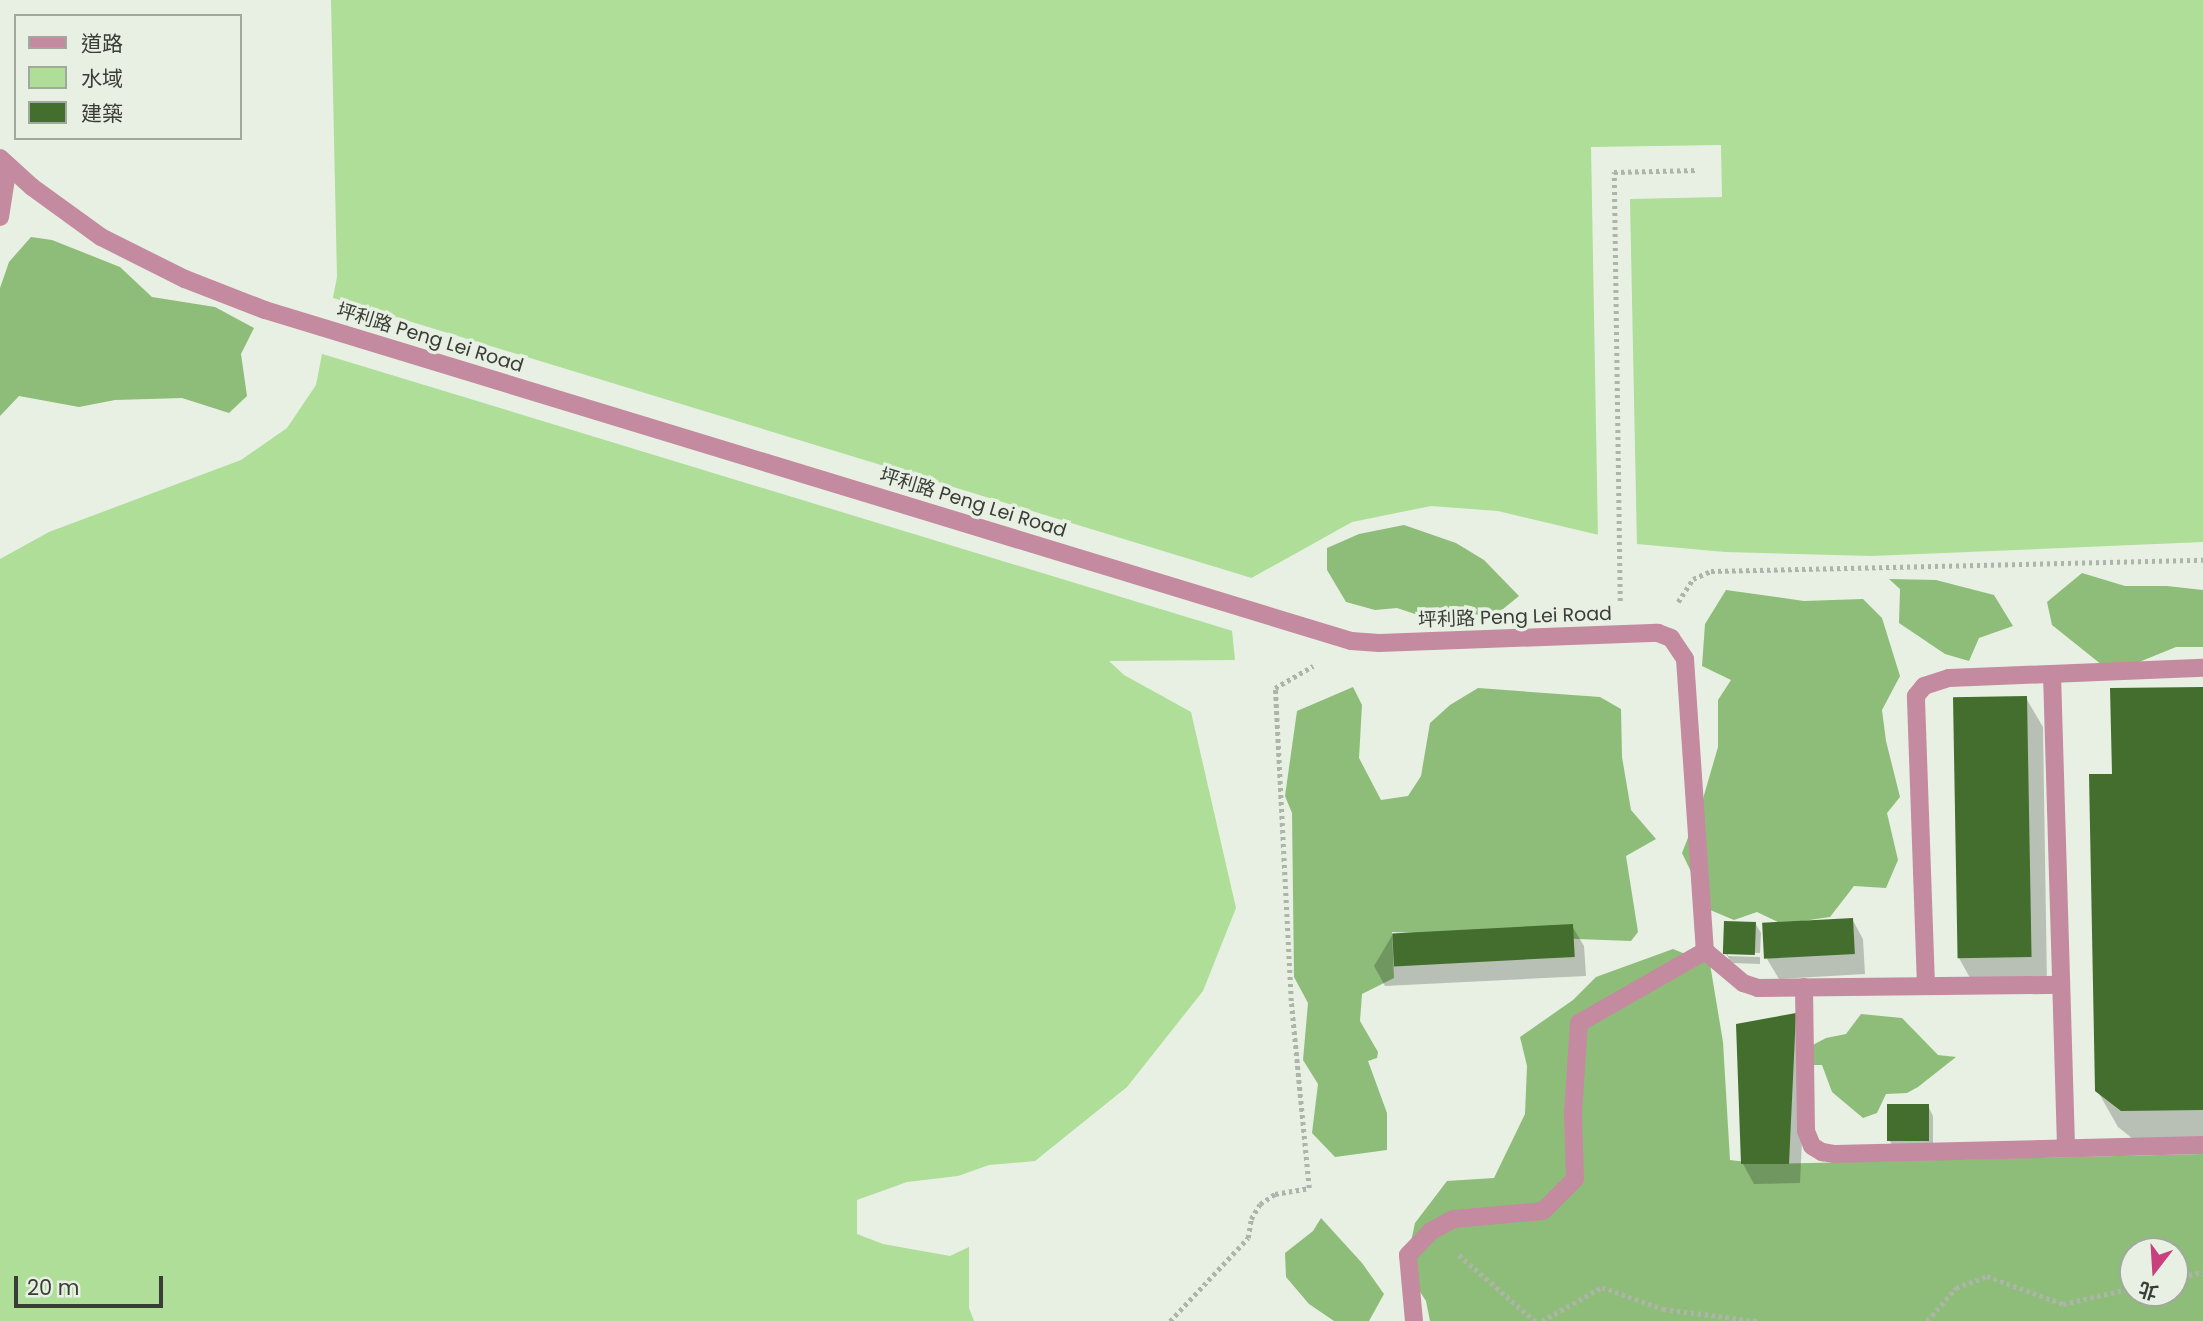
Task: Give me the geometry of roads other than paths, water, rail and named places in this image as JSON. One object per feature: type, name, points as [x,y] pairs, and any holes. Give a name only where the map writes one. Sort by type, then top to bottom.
[{"type":"street","points":[[0,217],[4,162]]},
{"type":"street","name":"坪利路 Peng Lei Road","points":[[4,162],[101,237],[185,279],[265,310],[1351,641],[1379,643],[1621,633],[1658,633],[1671,638],[1685,659],[1705,951]]},
{"type":"street","points":[[1926,986],[1916,696],[1924,686],[1949,678],[2203,668]]},
{"type":"street","points":[[2052,674],[2066,1149]]},
{"type":"street","points":[[1414,1321],[1408,1255],[1431,1231],[1454,1219],[1543,1211],[1575,1179],[1573,1113],[1579,1023],[1705,951],[1743,983],[1758,988],[2061,985]]},
{"type":"street","points":[[1804,987],[1806,1131],[1812,1146],[1822,1152],[1835,1154],[2203,1145]]},
{"type":"water","points":[[331,0],[2203,0],[2203,542],[1872,556],[1725,552],[1637,544],[1498,511],[1431,506],[1352,522],[1228,591],[1235,660],[1109,661],[1124,675],[1191,712],[1236,908],[1203,991],[1127,1087],[1035,1161],[989,1165],[958,1176],[907,1182],[857,1200],[857,1234],[883,1244],[950,1256],[969,1247],[969,1308],[974,1321],[0,1321],[0,559],[49,532],[241,460],[287,428],[316,385],[337,277]]}]
